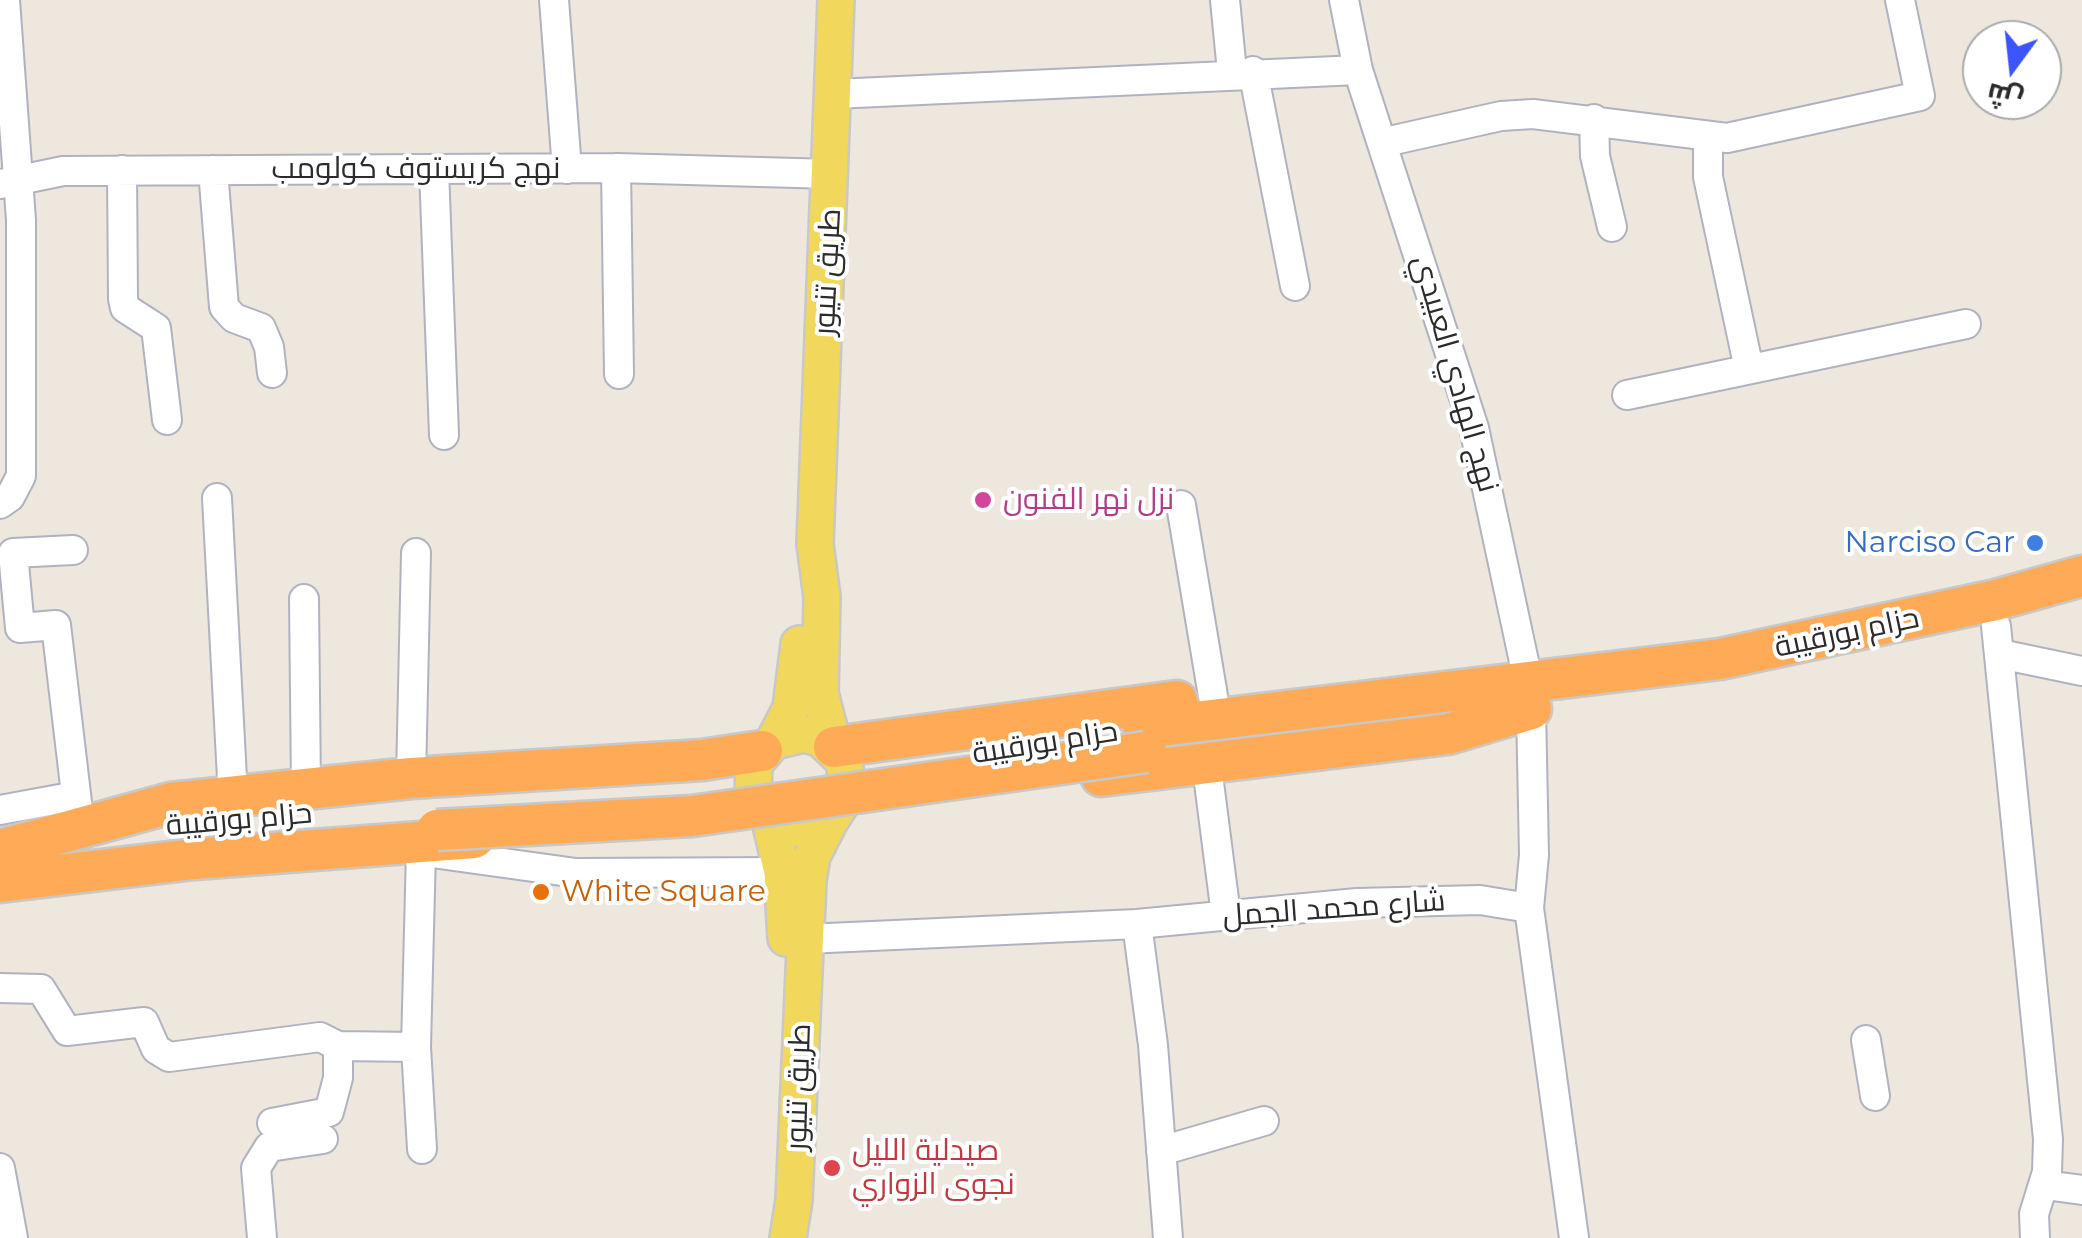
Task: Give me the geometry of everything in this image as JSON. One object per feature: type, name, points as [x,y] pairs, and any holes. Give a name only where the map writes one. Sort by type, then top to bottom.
[{"type":"highway","name":"حزام بورقيبة","points":[[1530,697],[1809,642],[2082,576]]},
{"type":"highway","name":"حزام بورقيبة","points":[[0,881],[188,844],[1784,670],[1998,640],[2082,603]]},
{"type":"highway","points":[[834,747],[1213,696],[1418,677],[1530,697]]},
{"type":"highway","points":[[833,818],[888,804],[1448,734],[1530,697]]},
{"type":"highway","points":[[425,821],[768,746]]},
{"type":"highway","points":[[0,852],[78,812],[306,790],[425,821],[696,829],[770,821]]},
{"type":"highway","name":"حزام بورقيبة","points":[[0,852],[189,822],[425,821]]},
{"type":"main road","name":"طريق تنيور","points":[[834,747],[820,693],[822,597],[815,544],[836,0]]},
{"type":"main road","name":"طريق تنيور","points":[[768,746],[796,688],[802,595],[815,544]]},
{"type":"main road","points":[[804,734],[834,747],[849,776],[848,793],[833,818],[799,831],[770,821],[759,810],[751,780],[768,746],[804,734]]},
{"type":"main road","name":"طريق تنيور","points":[[784,1238],[794,1200],[812,856],[833,818]]},
{"type":"main road","name":"طريق تنيور","points":[[770,821],[782,872],[786,940],[784,1238]]},
{"type":"street","points":[[0,504],[10,497],[21,476],[5,0]]},
{"type":"street","points":[[554,0],[567,169]]},
{"type":"street","points":[[1225,0],[1295,286]]},
{"type":"street","name":"نهج الهادي العبيدي","points":[[1344,0],[1358,70],[1474,428],[1530,697],[1534,856],[1529,908]]},
{"type":"street","points":[[1384,142],[1501,116],[1594,119],[1708,137],[1747,136],[1920,96],[1900,0]]},
{"type":"street","points":[[834,94],[1242,72],[1358,70]]},
{"type":"street","points":[[1594,119],[1596,156],[1612,227]]},
{"type":"street","points":[[1708,137],[1708,177],[1749,369]]},
{"type":"street","points":[[616,168],[620,374]]},
{"type":"street","name":"نهج كريستوف كولومب","points":[[9,182],[63,171],[122,170],[616,168],[832,174]]},
{"type":"street","points":[[434,169],[444,435]]},
{"type":"street","points":[[122,170],[122,300],[126,308],[156,328],[167,420]]},
{"type":"street","points":[[213,170],[224,307],[234,318],[261,328],[270,347],[272,372]]},
{"type":"street","points":[[1627,394],[1966,324]]},
{"type":"street","points":[[217,498],[233,797]]},
{"type":"street","points":[[1180,506],[1213,696]]},
{"type":"street","points":[[0,810],[78,812],[56,625],[20,628],[14,554],[74,550]]},
{"type":"street","points":[[416,553],[425,821],[416,1047],[422,1149]]},
{"type":"street","points":[[304,599],[306,790]]},
{"type":"street","points":[[2034,1238],[2034,1214],[2042,1189],[2048,1140],[1998,640],[2082,670]]},
{"type":"street","points":[[1208,775],[1226,915]]},
{"type":"street","points":[[425,821],[576,873],[782,872]]},
{"type":"street","name":"شارع محمد الجمل","points":[[806,939],[1137,924],[1358,903],[1480,900],[1529,908]]},
{"type":"street","points":[[1529,908],[1574,1238]]},
{"type":"street","points":[[1137,924],[1168,1238]]},
{"type":"street","points":[[0,988],[40,988],[67,1031],[144,1022],[156,1049],[169,1056],[320,1037],[338,1046],[416,1047]]},
{"type":"street","points":[[1866,1040],[1875,1096]]},
{"type":"street","points":[[272,1123],[328,1112],[338,1078],[338,1046]]},
{"type":"street","points":[[1161,1152],[1264,1121]]},
{"type":"street","points":[[262,1238],[256,1168],[269,1148],[322,1139]]},
{"type":"street","points":[[0,1168],[13,1238]]},
{"type":"street","points":[[2042,1189],[2082,1190]]},
{"type":"place","name":"نزل نهر الفنون","points":[[983,500]]},
{"type":"place","name":"Narciso Car","points":[[2035,543]]},
{"type":"place","name":"White Square","points":[[541,892]]},
{"type":"place","name":"صيدلية الليل نجوى الزواري","points":[[832,1168]]}]
